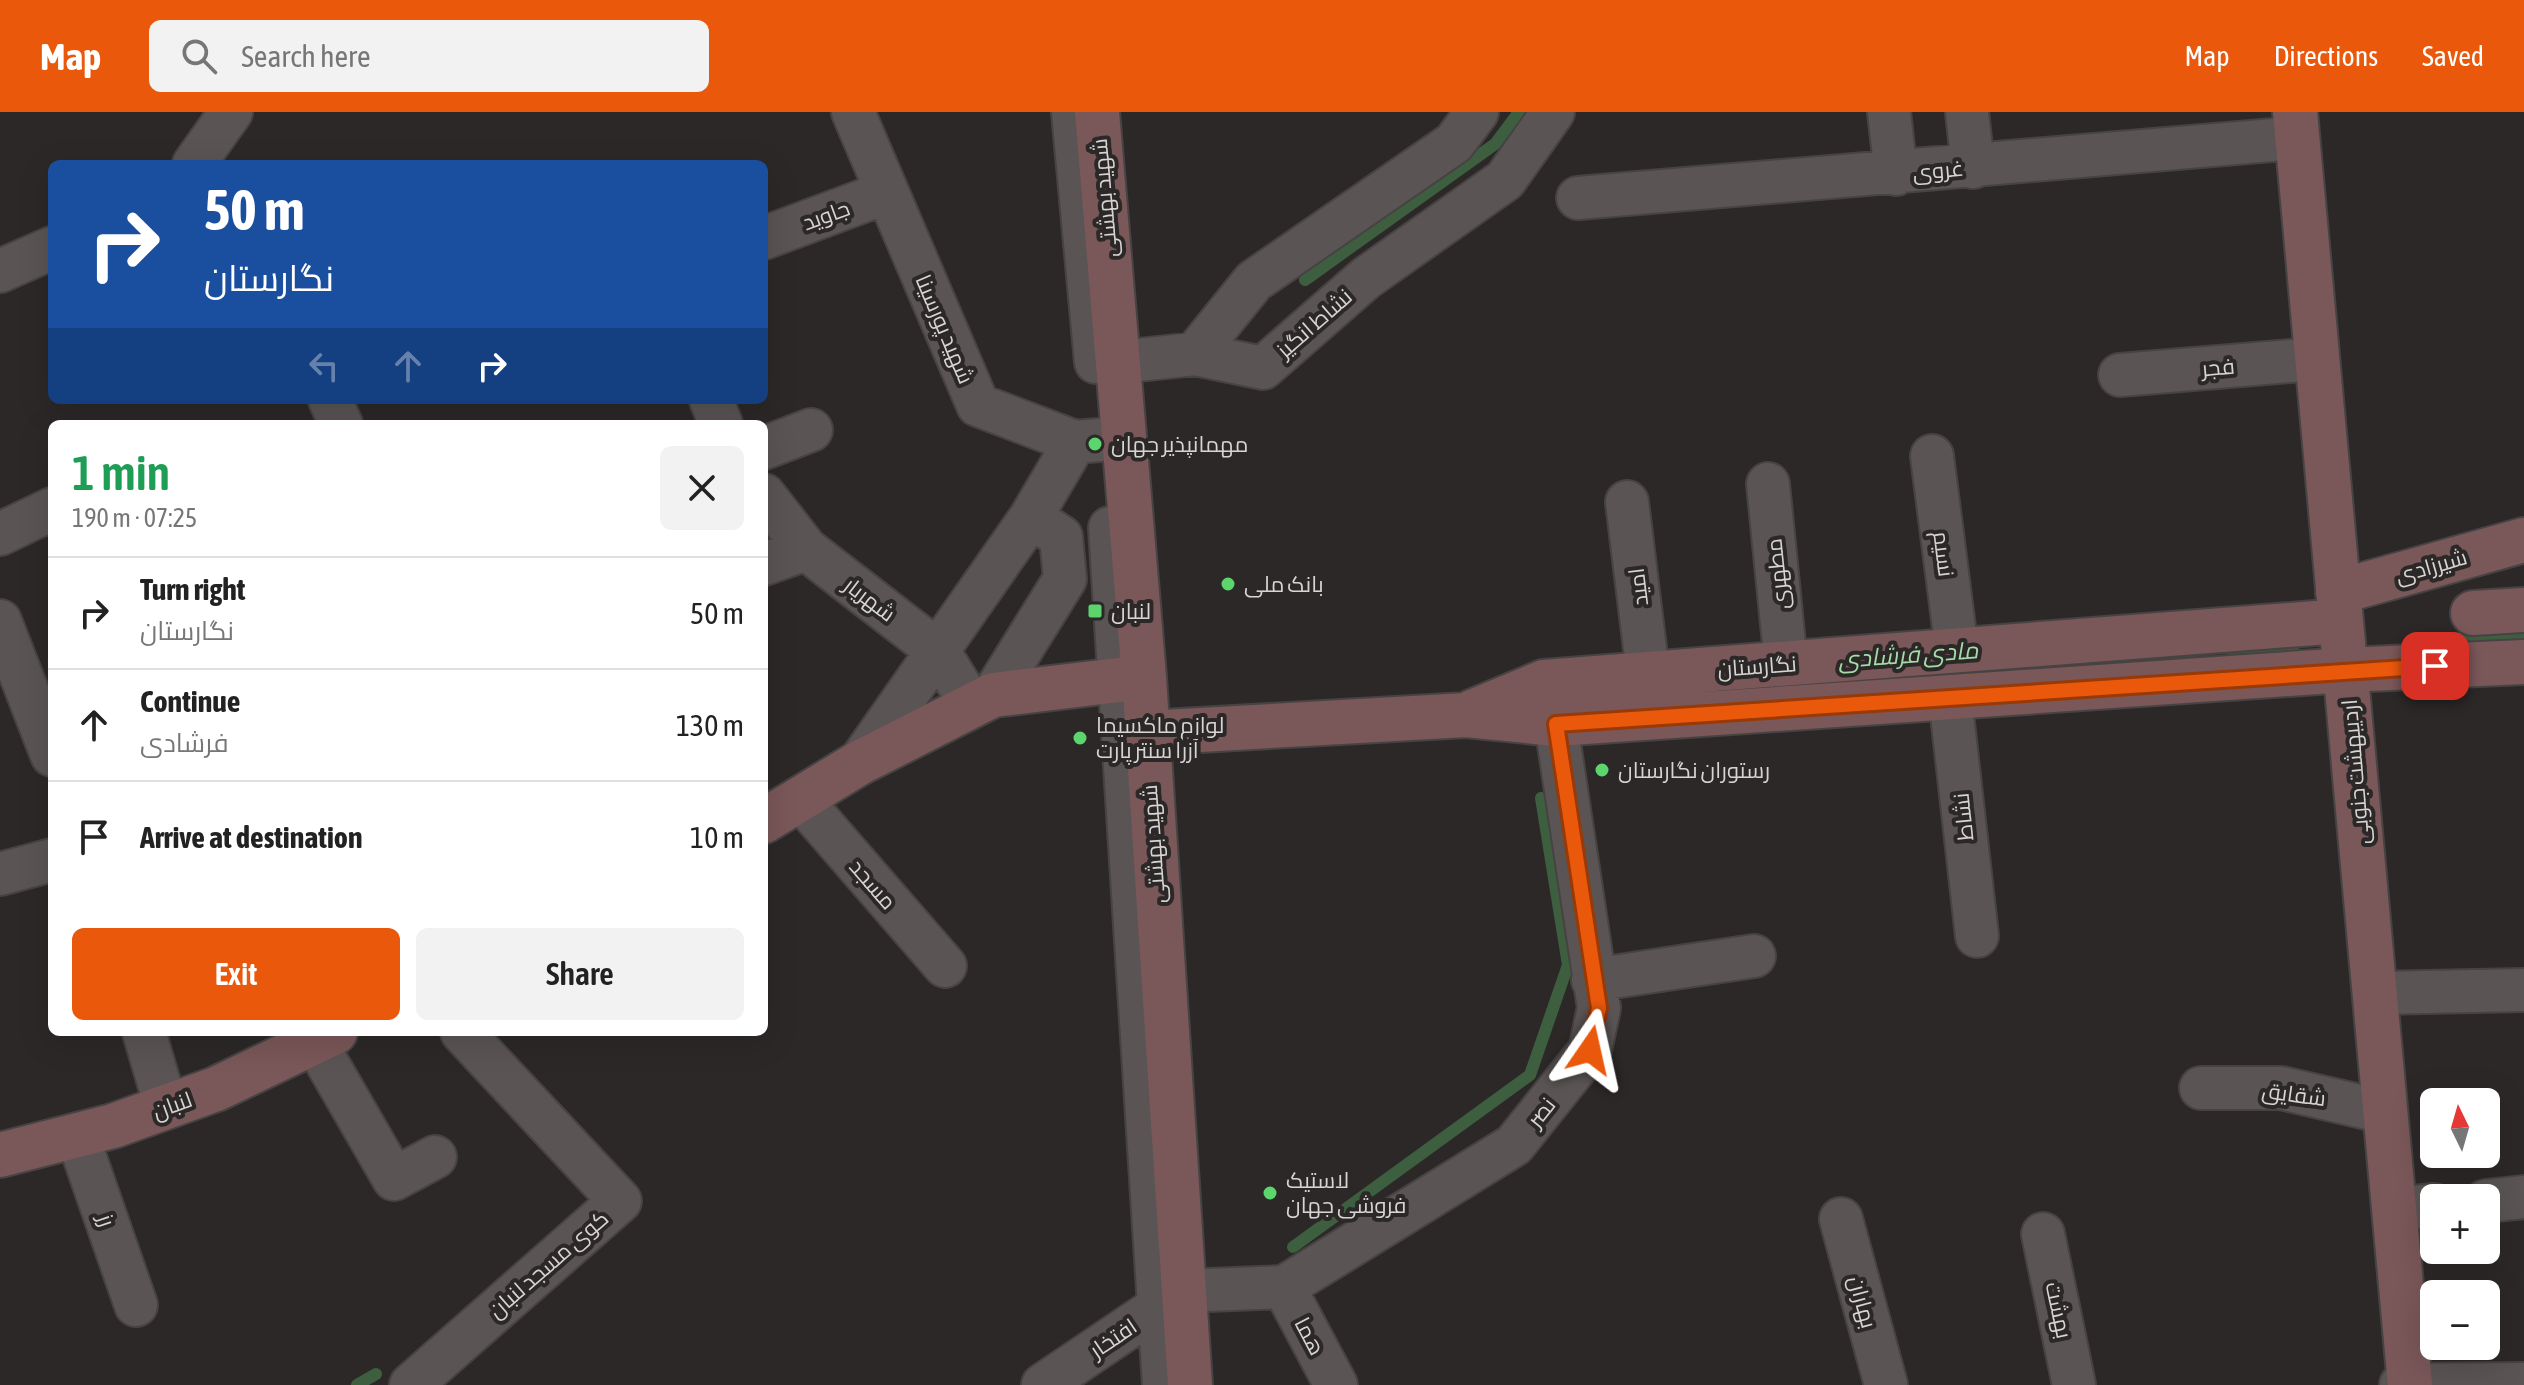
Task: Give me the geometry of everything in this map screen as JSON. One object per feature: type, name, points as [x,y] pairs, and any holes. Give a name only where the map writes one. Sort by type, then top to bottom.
[{"type":"street","points":[[197,160],[231,112]]},
{"type":"street","name":"شهید پورسینا","points":[[853,112],[978,405],[1101,440]]},
{"type":"street","name":"شهید بهشتی","points":[[1073,112],[1101,440],[1132,679],[1170,1299],[1190,1385]]},
{"type":"street","name":"شهید بهشتی","points":[[1097,112],[1119,362],[1101,440]]},
{"type":"street","points":[[1119,362],[1195,354],[1254,281],[1454,143],[1477,112]]},
{"type":"street","name":"نشاط انگیز","points":[[1195,354],[1263,368],[1366,278],[1505,180],[1553,112]]},
{"type":"street","points":[[1889,112],[1896,174]]},
{"type":"street","points":[[1967,112],[1973,167]]},
{"type":"street","name":"غروی","points":[[1578,198],[1973,167],[2296,125]]},
{"type":"street","name":"اردیبهشت جنوبی","points":[[2296,125],[2385,1112],[2414,1207],[2410,1385]]},
{"type":"street","name":"جاوید","points":[[768,237],[887,192]]},
{"type":"street","points":[[0,271],[48,250]]},
{"type":"street","name":"فجر","points":[[2120,375],[2315,359]]},
{"type":"street","points":[[768,446],[811,430]]},
{"type":"street","points":[[859,763],[1031,517],[1101,440]]},
{"type":"street","name":"نسیم","points":[[1932,456],[1957,651]]},
{"type":"street","name":"مطهری","points":[[1768,484],[1786,664]]},
{"type":"street","name":"شهریار","points":[[768,500],[806,549],[939,652],[982,700]]},
{"type":"street","name":"امید","points":[[1627,502],[1648,673]]},
{"type":"street","points":[[0,534],[48,511]]},
{"type":"street","points":[[982,700],[1065,579],[1061,537],[1031,517]]},
{"type":"street","name":"شیرزادی","points":[[2340,606],[2524,540]]},
{"type":"street","points":[[768,563],[806,549]]},
{"type":"street","name":"نگارستان","points":[[1466,715],[1544,682],[1957,651],[2340,606]]},
{"type":"street","points":[[2473,613],[2524,610]]},
{"type":"street","points":[[0,621],[48,745]]},
{"type":"street","name":"نگارستان","points":[[1146,733],[1466,715],[1556,724],[2346,670],[2524,662]]},
{"type":"street","points":[[783,811],[859,763],[982,700],[1132,679]]},
{"type":"street","name":"شهید بهشتی","points":[[1132,679],[1146,733],[1170,1299],[1164,1385]]},
{"type":"street","name":"نشاط","points":[[1950,697],[1977,936]]},
{"type":"street","name":"نصر","points":[[1284,1287],[1514,1145],[1590,1050],[1599,1008],[1556,724]]},
{"type":"street","name":"مسجد","points":[[783,811],[945,966]]},
{"type":"street","points":[[0,874],[48,861]]},
{"type":"street","points":[[1593,980],[1754,956]]},
{"type":"street","points":[[2375,993],[2524,990]]},
{"type":"street","points":[[145,1036],[166,1107]]},
{"type":"street","name":"کوی مسجد لنبان","points":[[411,1385],[620,1201],[466,1036]]},
{"type":"street","points":[[325,1037],[394,1179],[435,1157]]},
{"type":"street","name":"لنبان","points":[[0,1155],[77,1135],[216,1089],[325,1037]]},
{"type":"street","name":"شقایق","points":[[2201,1088],[2281,1088],[2385,1112]]},
{"type":"street","name":"رز","points":[[77,1135],[136,1305]]},
{"type":"street","points":[[2500,1200],[2524,1197]]},
{"type":"street","name":"بهاران","points":[[1841,1219],[1886,1385]]},
{"type":"street","name":"بهشت","points":[[2043,1234],[2074,1385]]},
{"type":"street","points":[[1170,1299],[1284,1287]]},
{"type":"street","name":"هما","points":[[1284,1287],[1336,1385]]},
{"type":"street","name":"افتخار","points":[[1043,1385],[1170,1299]]},
{"type":"street","points":[[2401,1385],[2524,1384]]},
{"type":"waterway","points":[[1305,280],[1495,144],[1519,112]]},
{"type":"waterway","name":"مادی فرشادی","points":[[2412,641],[2524,635]]},
{"type":"waterway","name":"مادی فرشادی","points":[[2232,651],[2293,648]]},
{"type":"waterway","name":"مادی فرشادی","points":[[1725,691],[1902,677]]},
{"type":"waterway","name":"مادی فرشادی","points":[[1293,1247],[1530,1075],[1568,965],[1541,798]]},
{"type":"waterway","points":[[357,1385],[376,1374]]},
{"type":"place","name":"مهمانپذیر جهان","points":[[1095,444]]},
{"type":"place","name":"بانک ملی","points":[[1228,584]]},
{"type":"place","name":"لنبان","points":[[1095,611]]},
{"type":"place","name":"لوازم ماکسیما آزرا سنتر پارت","points":[[1080,738]]},
{"type":"place","name":"رستوران نگارستان","points":[[1602,770]]},
{"type":"place","name":"لاستیک فروشی جهان","points":[[1270,1193]]},
{"type":"route","points":[[1590,1050],[1599,1008],[1556,724],[2435,666]]}]
